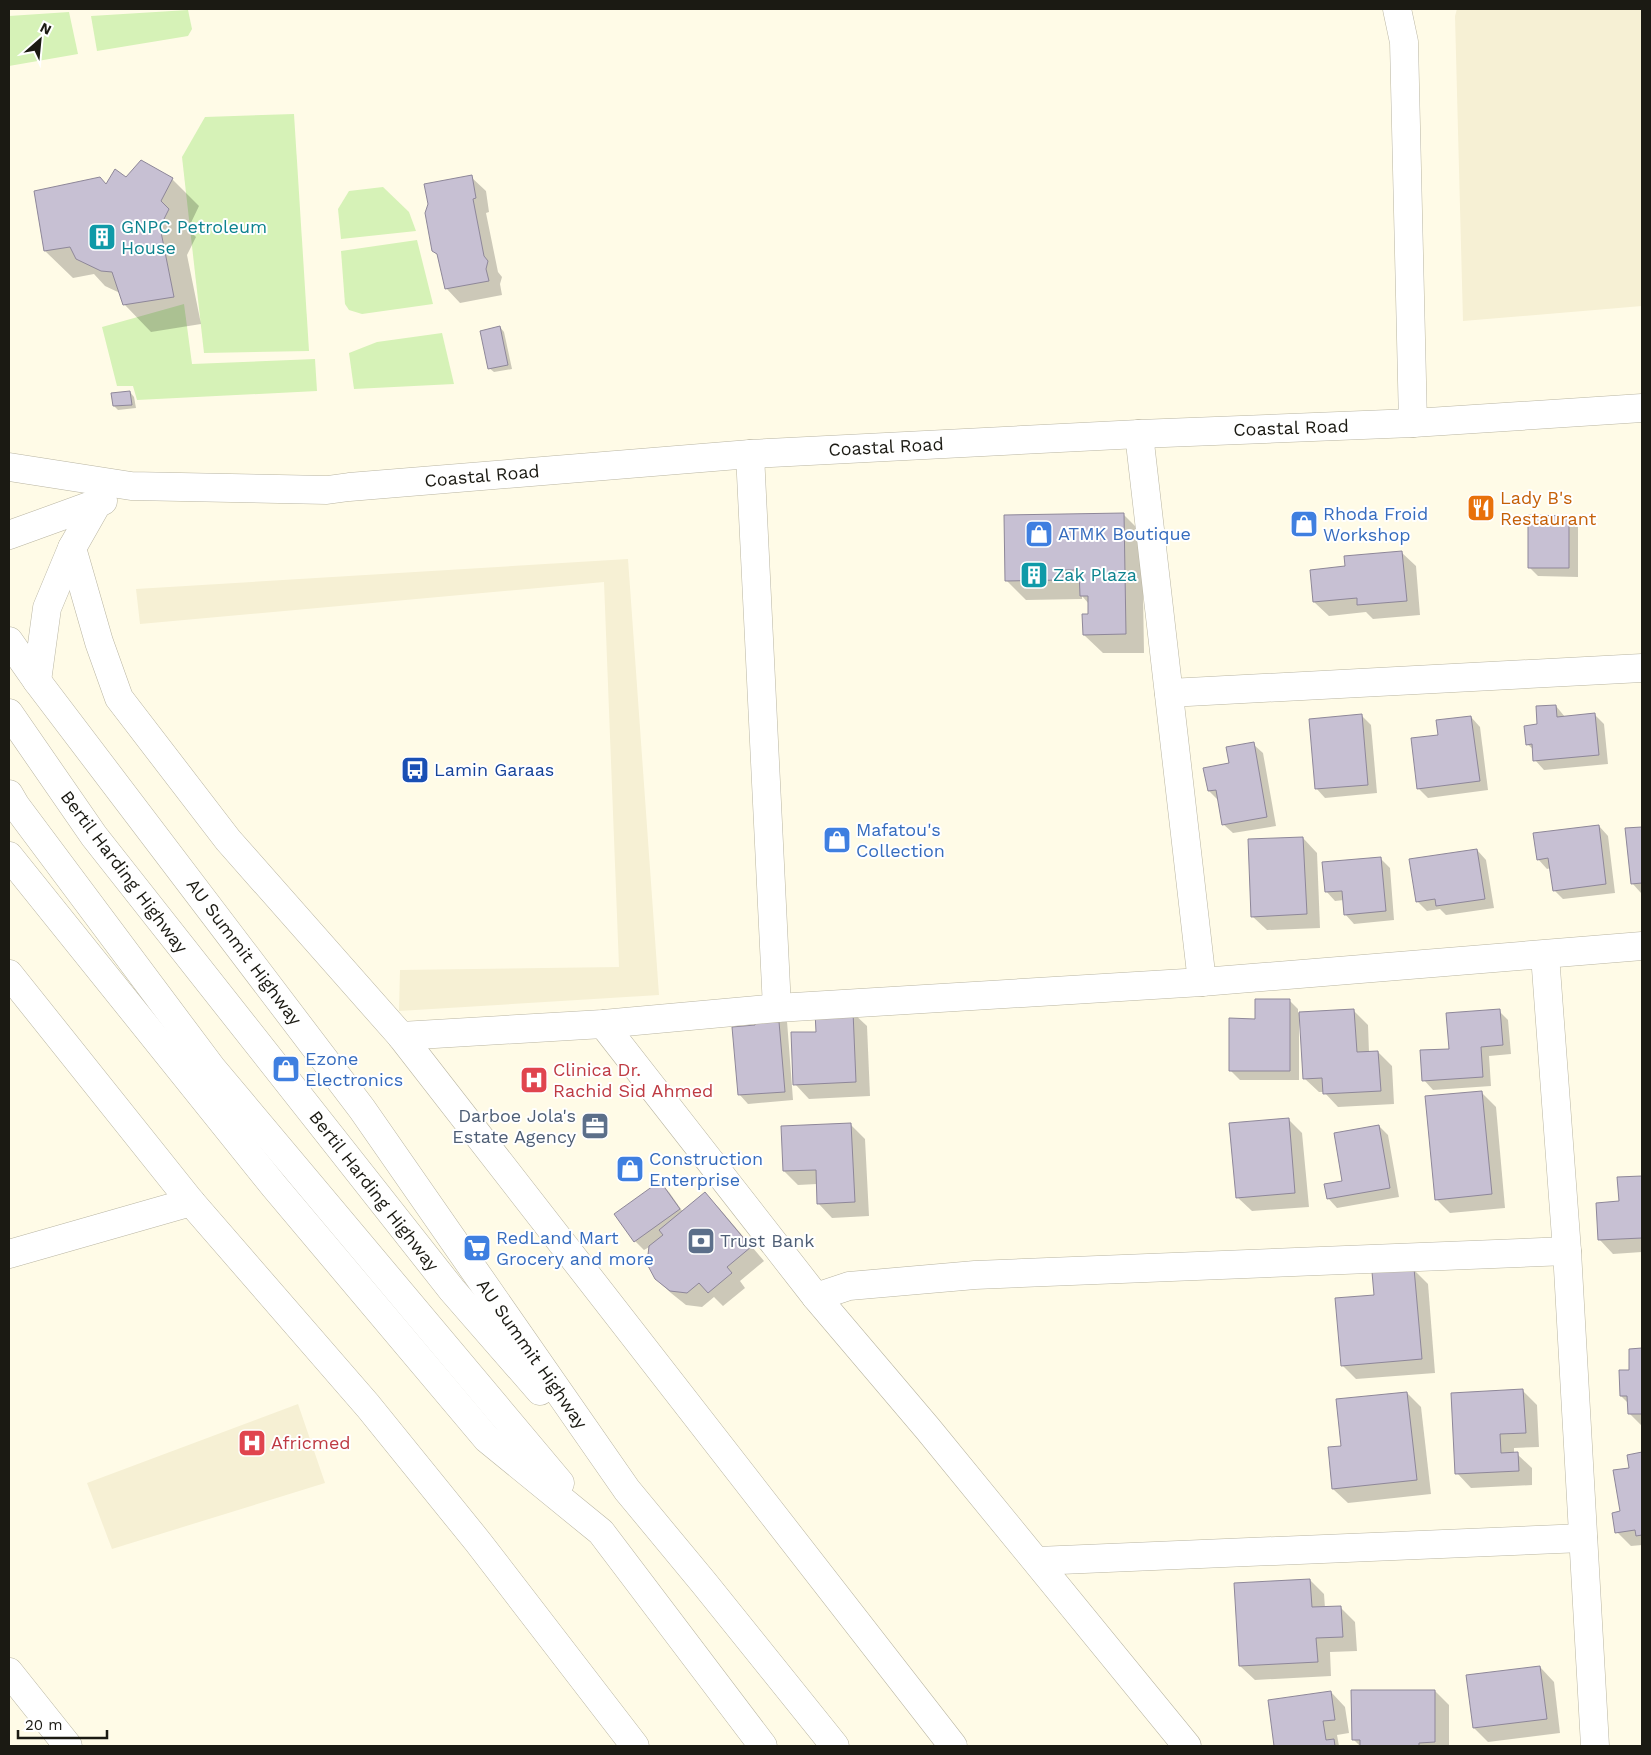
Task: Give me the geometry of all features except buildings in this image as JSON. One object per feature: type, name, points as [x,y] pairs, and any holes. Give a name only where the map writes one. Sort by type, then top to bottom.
[{"type":"street","points":[[1397,9],[1404,42],[1413,423]]},
{"type":"street","points":[[1404,42],[1413,9]]},
{"type":"street","name":"Coastal Road","points":[[9,467],[131,486],[327,490],[348,486],[750,454],[1139,434],[1413,423],[1642,408]]},
{"type":"street","points":[[1139,434],[1202,982]]},
{"type":"street","points":[[750,454],[777,1008]]},
{"type":"street","name":"Coastal Road","points":[[9,535],[97,504],[131,486]]},
{"type":"street","points":[[37,681],[47,608],[72,548],[97,504]]},
{"type":"street","points":[[72,548],[96,634],[119,698],[228,840],[401,1036],[953,1746]]},
{"type":"street","name":"AU Summit Highway","points":[[9,640],[37,681],[362,1109],[627,1490],[834,1746]]},
{"type":"street","points":[[1169,694],[1642,668]]},
{"type":"street","name":"Bertil Harding Highway","points":[[9,713],[94,836],[452,1290],[627,1490]]},
{"type":"street","points":[[9,794],[211,1068],[601,1532],[763,1746]]},
{"type":"street","points":[[9,856],[274,1186],[487,1439],[601,1532]]},
{"type":"street","points":[[401,1036],[604,1024],[777,1008],[1202,982],[1642,946]]},
{"type":"street","points":[[1545,955],[1567,1251],[1595,1746]]},
{"type":"street","points":[[9,974],[191,1202],[374,1414],[478,1542],[635,1746]]},
{"type":"street","points":[[604,1024],[816,1297],[928,1429],[1187,1746]]},
{"type":"street","points":[[9,1254],[191,1202]]},
{"type":"street","points":[[816,1297],[849,1286],[975,1274],[1567,1251]]},
{"type":"street","points":[[1037,1561],[1583,1538]]},
{"type":"street","points":[[9,1672],[68,1746]]},
{"type":"shaded area","points":[[1457,9],[1642,9],[1642,306],[1463,321],[1455,16]]},
{"type":"shaded area","points":[[628,559],[659,995],[399,1011],[400,970],[619,967],[604,582],[140,624],[136,589]]},
{"type":"shaded area","name":"Africmed","points":[[298,1404],[325,1483],[112,1549],[87,1483]]},
{"type":"green space","points":[[188,10],[192,29],[188,36],[97,51],[91,16]]},
{"type":"green space","points":[[69,12],[78,54],[9,66],[9,16]]},
{"type":"green space","points":[[294,114],[309,351],[204,353],[182,157],[205,117]]},
{"type":"green space","points":[[383,187],[409,212],[416,231],[341,239],[338,209],[349,191]]},
{"type":"green space","points":[[417,240],[433,304],[362,314],[349,310],[345,304],[341,251]]},
{"type":"green space","points":[[184,304],[192,364],[315,359],[317,391],[137,400],[133,386],[117,386],[102,327]]},
{"type":"green space","points":[[442,333],[454,384],[354,389],[349,353],[377,342]]},
{"type":"place","name":"GNPC Petroleum House","points":[[102,237]]},
{"type":"place","name":"Lady B's Restaurant","points":[[1481,508]]},
{"type":"place","name":"Rhoda Froid Workshop","points":[[1304,524]]},
{"type":"place","name":"ATMK Boutique","points":[[1039,534]]},
{"type":"place","name":"Zak Plaza","points":[[1034,575]]},
{"type":"place","name":"Lamin Garaas","points":[[415,770]]},
{"type":"place","name":"Mafatou's Collection","points":[[837,840]]},
{"type":"place","name":"Ezone Electronics","points":[[286,1069]]},
{"type":"place","name":"Clinica Dr. Rachid Sid Ahmed","points":[[534,1080]]},
{"type":"place","name":"Darboe Jola's Estate Agency","points":[[595,1126]]},
{"type":"place","name":"Construction Enterprise","points":[[630,1169]]},
{"type":"place","name":"Trust Bank","points":[[701,1241]]},
{"type":"place","name":"RedLand Mart Grocery and more","points":[[477,1248]]},
{"type":"place","name":"Africmed","points":[[252,1443]]}]
